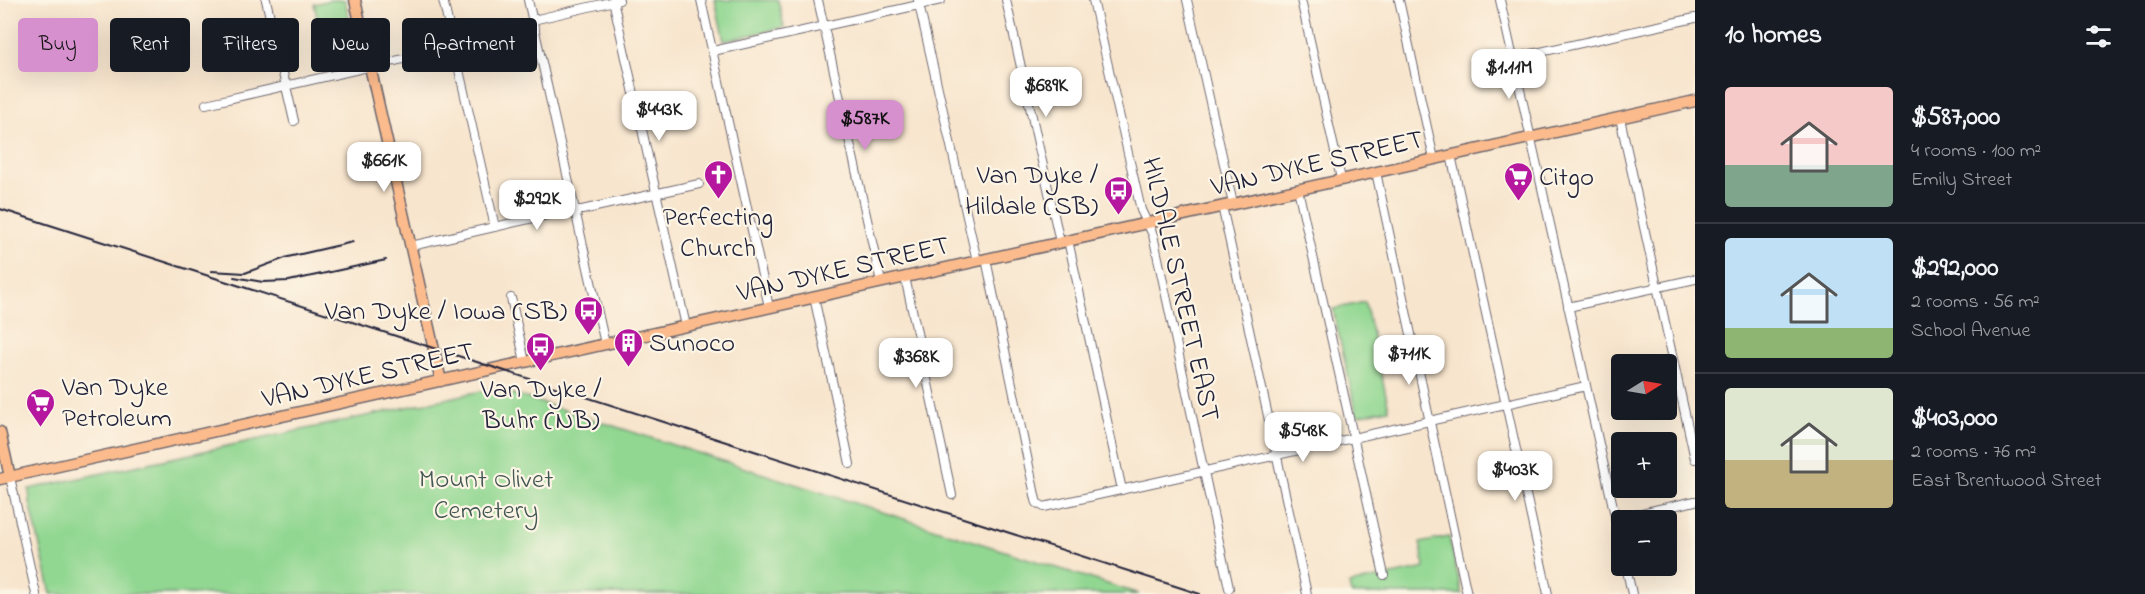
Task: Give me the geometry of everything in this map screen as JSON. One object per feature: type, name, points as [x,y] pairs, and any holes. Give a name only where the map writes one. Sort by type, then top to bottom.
[{"type":"main road","points":[[355,0],[359,18]]},
{"type":"main road","points":[[371,72],[441,381]]},
{"type":"main road","name":"VAN DYKE STREET","points":[[5,478],[1695,101]]},
{"type":"main road","points":[[0,432],[5,478]]},
{"type":"street","points":[[266,0],[294,121]]},
{"type":"street","points":[[443,0],[447,18]]},
{"type":"street","points":[[528,0],[532,18]]},
{"type":"street","points":[[537,19],[615,0],[686,326]]},
{"type":"street","points":[[701,0],[769,307]]},
{"type":"street","points":[[818,0],[881,282]]},
{"type":"street","points":[[713,51],[918,3],[941,0]]},
{"type":"street","points":[[1006,0],[1122,490]]},
{"type":"street","name":"HILDALE STREET EAST","points":[[1094,0],[1141,210],[1155,245],[1229,588]]},
{"type":"street","points":[[1187,0],[1233,204]]},
{"type":"street","points":[[1301,0],[1341,180]]},
{"type":"street","points":[[1399,0],[1434,159]]},
{"type":"street","points":[[1500,0],[1613,510]]},
{"type":"street","points":[[918,3],[981,260],[1036,500],[1041,506],[1048,507],[1586,386]]},
{"type":"street","points":[[1513,58],[1695,18]]},
{"type":"street","points":[[537,38],[605,344]]},
{"type":"street","points":[[206,104],[344,72]]},
{"type":"street","points":[[459,72],[495,227]]},
{"type":"street","points":[[1620,118],[1695,459]]},
{"type":"street","points":[[1451,155],[1548,594]]},
{"type":"street","points":[[1376,172],[1467,594]]},
{"type":"street","points":[[411,246],[699,184]]},
{"type":"street","points":[[1298,189],[1384,575]]},
{"type":"street","points":[[1222,206],[1307,594]]},
{"type":"street","points":[[905,277],[952,495]]},
{"type":"street","points":[[1568,307],[1695,279]]},
{"type":"street","points":[[814,297],[850,464]]},
{"type":"street","points":[[511,298],[525,362]]},
{"type":"street","points":[[5,478],[36,594]]},
{"type":"street","points":[[1655,510],[1695,501]]},
{"type":"street","points":[[1628,576],[1632,594]]},
{"type":"green space","points":[[330,0],[345,0],[349,18],[317,18],[314,4]]},
{"type":"green space","points":[[715,0],[778,0],[784,27],[724,41]]},
{"type":"green space","points":[[1365,302],[1389,409],[1357,416],[1333,309]]},
{"type":"green space","name":"Mount Olivet Cemetery","points":[[495,388],[1139,594],[51,594],[30,503],[29,489]]},
{"type":"green space","points":[[1449,537],[1462,594],[1351,594],[1349,584],[1425,568],[1420,543]]},
{"type":"railway","points":[[0,209],[1200,594]]},
{"type":"railway","points":[[211,271],[245,273],[288,257],[353,242]]},
{"type":"railway","points":[[234,277],[263,282],[289,281],[386,260]]},
{"type":"place","name":"Perfecting Church","points":[[718,200]]},
{"type":"place","name":"Citgo","points":[[1518,202]]},
{"type":"place","name":"Van Dyke / Hildale (SB)","points":[[1119,216]]},
{"type":"place","name":"Van Dyke / Iowa (SB)","points":[[588,336]]},
{"type":"place","name":"Sunoco","points":[[628,368]]},
{"type":"place","name":"Van Dyke / Buhr (NB)","points":[[541,372]]},
{"type":"place","name":"Van Dyke Petroleum","points":[[41,428]]}]
